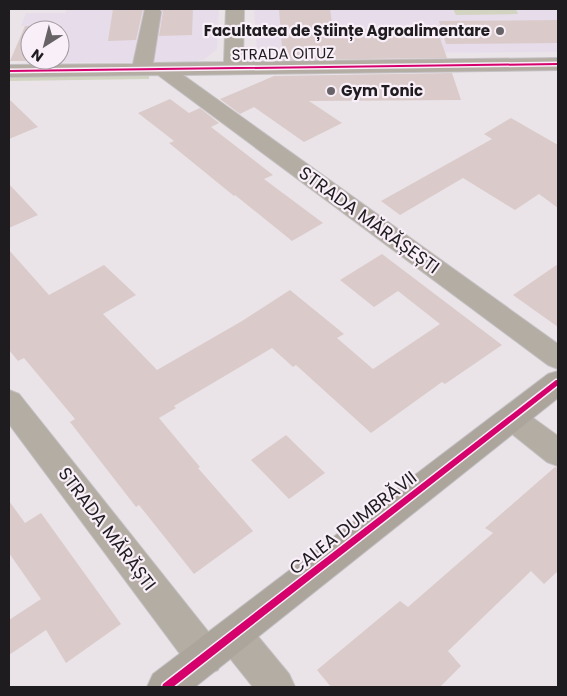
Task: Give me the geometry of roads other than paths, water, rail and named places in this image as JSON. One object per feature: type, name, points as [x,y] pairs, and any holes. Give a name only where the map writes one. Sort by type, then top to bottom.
[{"type":"main road","name":"CALEA DUMBRĂVII","points":[[166,687],[558,382]]},
{"type":"street","points":[[225,68],[235,9]]},
{"type":"street","points":[[142,69],[152,12]]},
{"type":"street","name":"STRADA OITUZ","points":[[9,85],[171,75],[225,68],[558,64]]},
{"type":"street","name":"STRADA OITUZ","points":[[9,71],[142,69],[171,75]]},
{"type":"street","name":"STRADA MĂRĂȘEȘTI","points":[[171,75],[558,358]]},
{"type":"street","name":"STRADA MĂRĂȘTI","points":[[9,402],[205,657]]},
{"type":"street","points":[[512,418],[558,453]]},
{"type":"street","points":[[234,635],[276,687]]},
{"type":"place","name":"Facultatea de Științe Agroalimentare","points":[[500,31]]},
{"type":"place","name":"Gym Tonic","points":[[331,91]]}]
